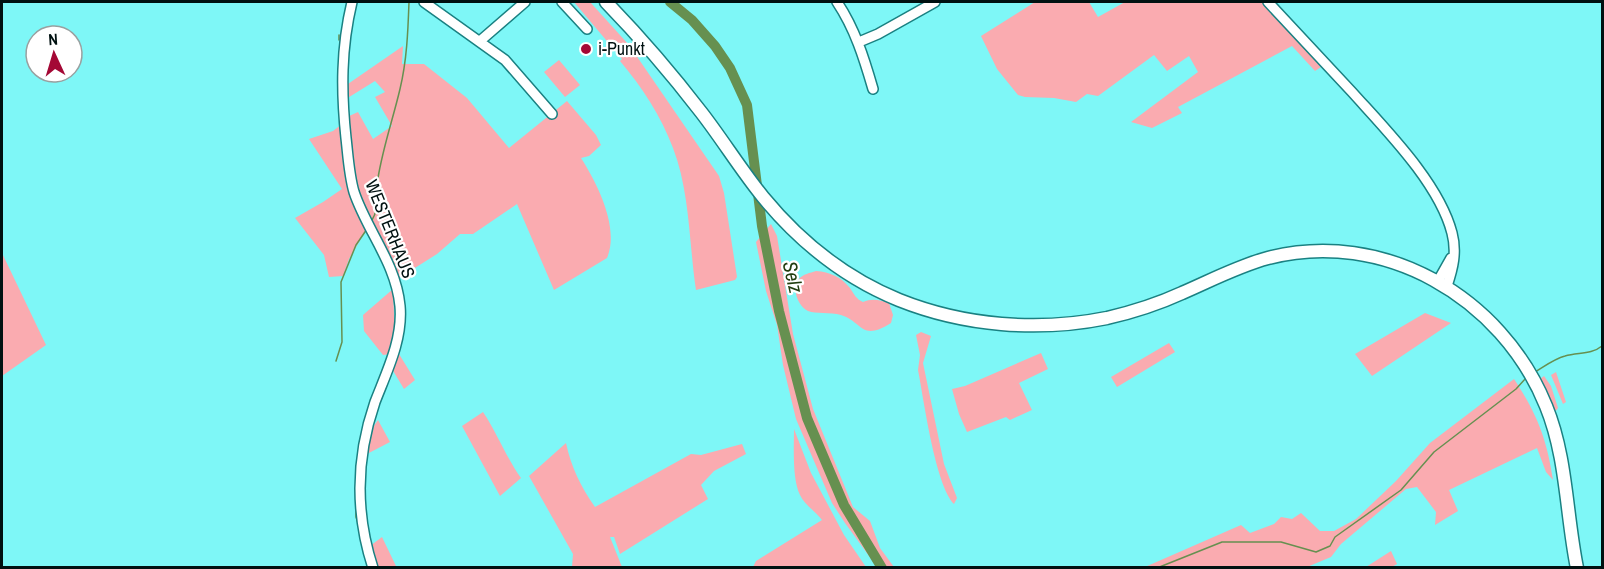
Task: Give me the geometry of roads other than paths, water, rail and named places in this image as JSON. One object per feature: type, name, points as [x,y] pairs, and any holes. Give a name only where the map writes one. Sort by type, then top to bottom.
[{"type":"main road","points":[[606,2],[670,74],[785,223],[839,268],[868,286],[914,306],[952,316],[997,323],[1038,325],[1075,323],[1111,317],[1146,307],[1256,261],[1282,254],[1310,251],[1346,252],[1381,258],[1415,269],[1442,284],[1491,322],[1526,366],[1537,387],[1546,406],[1557,441],[1577,567]]},
{"type":"street","name":"WESTERHAUS","points":[[352,2],[344,40],[342,97],[347,151],[354,191],[383,250],[396,283],[400,306],[398,332],[390,366],[367,428],[360,472],[360,510],[367,549],[374,567]]},
{"type":"street","points":[[424,2],[505,60],[552,114]]},
{"type":"street","points":[[480,41],[525,2]]},
{"type":"street","points":[[562,2],[587,29]]},
{"type":"street","points":[[837,2],[849,20],[859,42],[873,89]]},
{"type":"street","points":[[859,42],[935,2]]},
{"type":"street","points":[[1268,2],[1412,161],[1446,216],[1454,244],[1442,284]]},
{"type":"waterway","points":[[371,222],[377,206],[380,167],[402,78],[407,45],[409,2]]},
{"type":"waterway","name":"Selz","points":[[670,2],[692,20],[715,46],[730,68],[747,105],[762,226],[779,311],[807,418],[844,505],[882,568]]},
{"type":"waterway","points":[[339,35],[339,40]]},
{"type":"waterway","points":[[340,42],[340,52]]},
{"type":"waterway","points":[[338,87],[339,73]]},
{"type":"waterway","points":[[336,361],[342,342],[341,282],[356,245],[367,229]]},
{"type":"waterway","points":[[1535,372],[1561,357],[1589,352],[1602,346]]},
{"type":"waterway","points":[[1157,568],[1222,542],[1281,542],[1316,552],[1330,546],[1335,537],[1401,490],[1434,452],[1516,389],[1526,378]]},
{"type":"waterway","points":[[356,490],[356,517],[359,526]]},
{"type":"place","name":"i-Punkt","points":[[586,49]]}]
